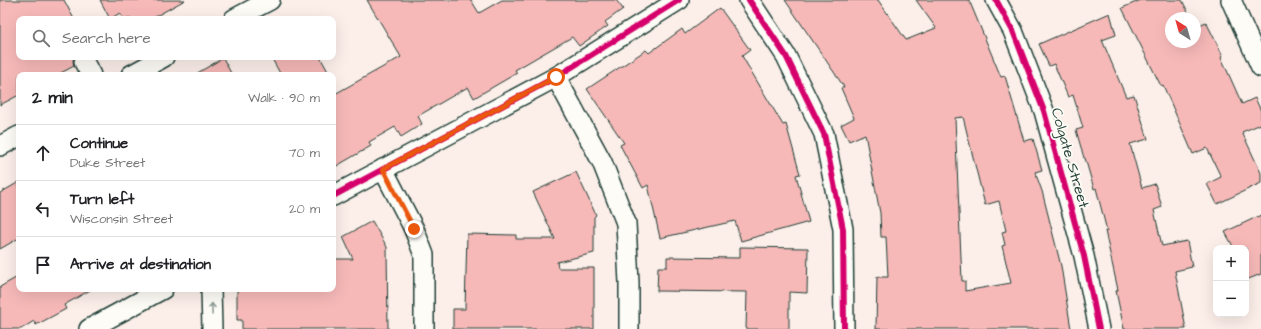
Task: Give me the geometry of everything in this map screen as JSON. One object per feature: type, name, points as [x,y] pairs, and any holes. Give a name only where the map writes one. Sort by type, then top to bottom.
[{"type":"street","points":[[240,16],[270,0]]},
{"type":"street","points":[[336,194],[556,77],[679,0]]},
{"type":"street","points":[[749,0],[786,56],[824,134],[843,229],[844,329]]},
{"type":"street","name":"Colgate Street","points":[[996,0],[1013,31],[1044,111],[1084,256],[1099,329]]},
{"type":"street","points":[[1231,0],[1261,67]]},
{"type":"street","points":[[136,72],[158,60]]},
{"type":"street","points":[[556,77],[602,162],[626,223],[629,283],[629,329]]},
{"type":"street","points":[[0,146],[16,138]]},
{"type":"street","points":[[383,169],[414,229],[424,255],[424,329]]},
{"type":"street","points":[[89,329],[157,292]]},
{"type":"street","points":[[212,292],[212,329]]},
{"type":"building","points":[[0,0],[64,0],[72,16],[16,16],[16,60],[73,60],[74,66],[63,72],[16,72],[16,97],[0,105]]},
{"type":"building","points":[[100,0],[185,0],[156,16],[122,16],[120,13],[115,16],[108,16]]},
{"type":"building","points":[[367,0],[471,0],[479,13],[502,0],[616,0],[623,9],[605,22],[608,26],[579,46],[572,37],[515,70],[517,73],[474,98],[468,87],[418,116],[422,124],[401,137],[395,127],[369,142],[371,146],[336,166],[336,93],[401,57]]},
{"type":"building","points":[[785,0],[878,0],[906,40],[936,28],[916,0],[969,0],[1001,77],[1005,76],[1024,141],[1033,139],[1042,170],[1035,172],[1042,191],[1061,266],[1071,329],[876,329],[877,277],[888,277],[886,237],[881,237],[880,213],[865,134],[849,141],[841,125],[854,118],[841,88],[844,87]],"holes":[[[963,117],[985,205],[999,201],[1006,231],[1002,232],[1005,245],[1002,246],[1011,283],[965,291],[965,281],[962,281],[955,118]]]},
{"type":"building","points":[[1141,0],[1182,0],[1188,12],[1165,12],[1165,48],[1201,48],[1201,24],[1206,22],[1223,56],[1221,57],[1242,104],[1255,98],[1261,111],[1261,124],[1242,132],[1261,173],[1261,183],[1217,204],[1207,184],[1221,177],[1207,148],[1193,154],[1163,85],[1161,86],[1122,8]]},
{"type":"building","points":[[720,8],[750,50],[742,56],[783,125],[786,124],[800,174],[796,175],[809,222],[741,241],[735,221],[660,238],[648,185],[643,188],[620,145],[624,143],[587,89],[646,50],[649,53],[682,29],[685,34]]},
{"type":"building","points":[[1110,13],[1116,35],[1102,40],[1126,97],[1134,95],[1148,139],[1130,144],[1142,188],[1155,184],[1162,207],[1154,210],[1162,246],[1187,241],[1192,267],[1175,271],[1186,329],[1124,329],[1116,291],[1118,290],[1105,231],[1107,231],[1096,188],[1094,189],[1076,130],[1083,128],[1073,95],[1068,97],[1054,64],[1049,66],[1039,44]]},
{"type":"building","points":[[220,60],[224,60],[230,72],[199,72]]},
{"type":"building","points":[[273,60],[322,60],[328,72],[279,72]]},
{"type":"building","points":[[576,172],[596,215],[594,217],[594,253],[557,262],[558,268],[594,268],[594,329],[453,329],[453,309],[465,309],[467,234],[516,235],[516,239],[555,239],[533,192]]},
{"type":"building","points":[[16,184],[16,240],[0,249],[0,193]]},
{"type":"building","points":[[1261,215],[1261,274],[1249,279],[1249,245],[1232,245],[1225,232]]},
{"type":"building","points":[[372,221],[387,247],[388,329],[242,329],[242,320],[237,320],[237,292],[336,292],[336,259],[353,259],[343,237]]},
{"type":"building","points":[[740,247],[808,248],[807,293],[789,292],[789,329],[746,329],[747,292],[657,291],[658,267],[667,267],[667,257],[740,258]]},
{"type":"building","points":[[16,278],[16,292],[87,292],[64,305],[66,309],[36,325],[34,321],[21,329],[0,329],[0,287]]},
{"type":"cycle path","points":[[336,194],[556,77],[679,0]]},
{"type":"cycle path","points":[[749,0],[786,56],[824,134],[843,229],[844,329]]},
{"type":"cycle path","points":[[996,0],[1013,31],[1044,111],[1084,256],[1099,329]]},
{"type":"route","points":[[414,229],[383,169],[556,77]]}]
